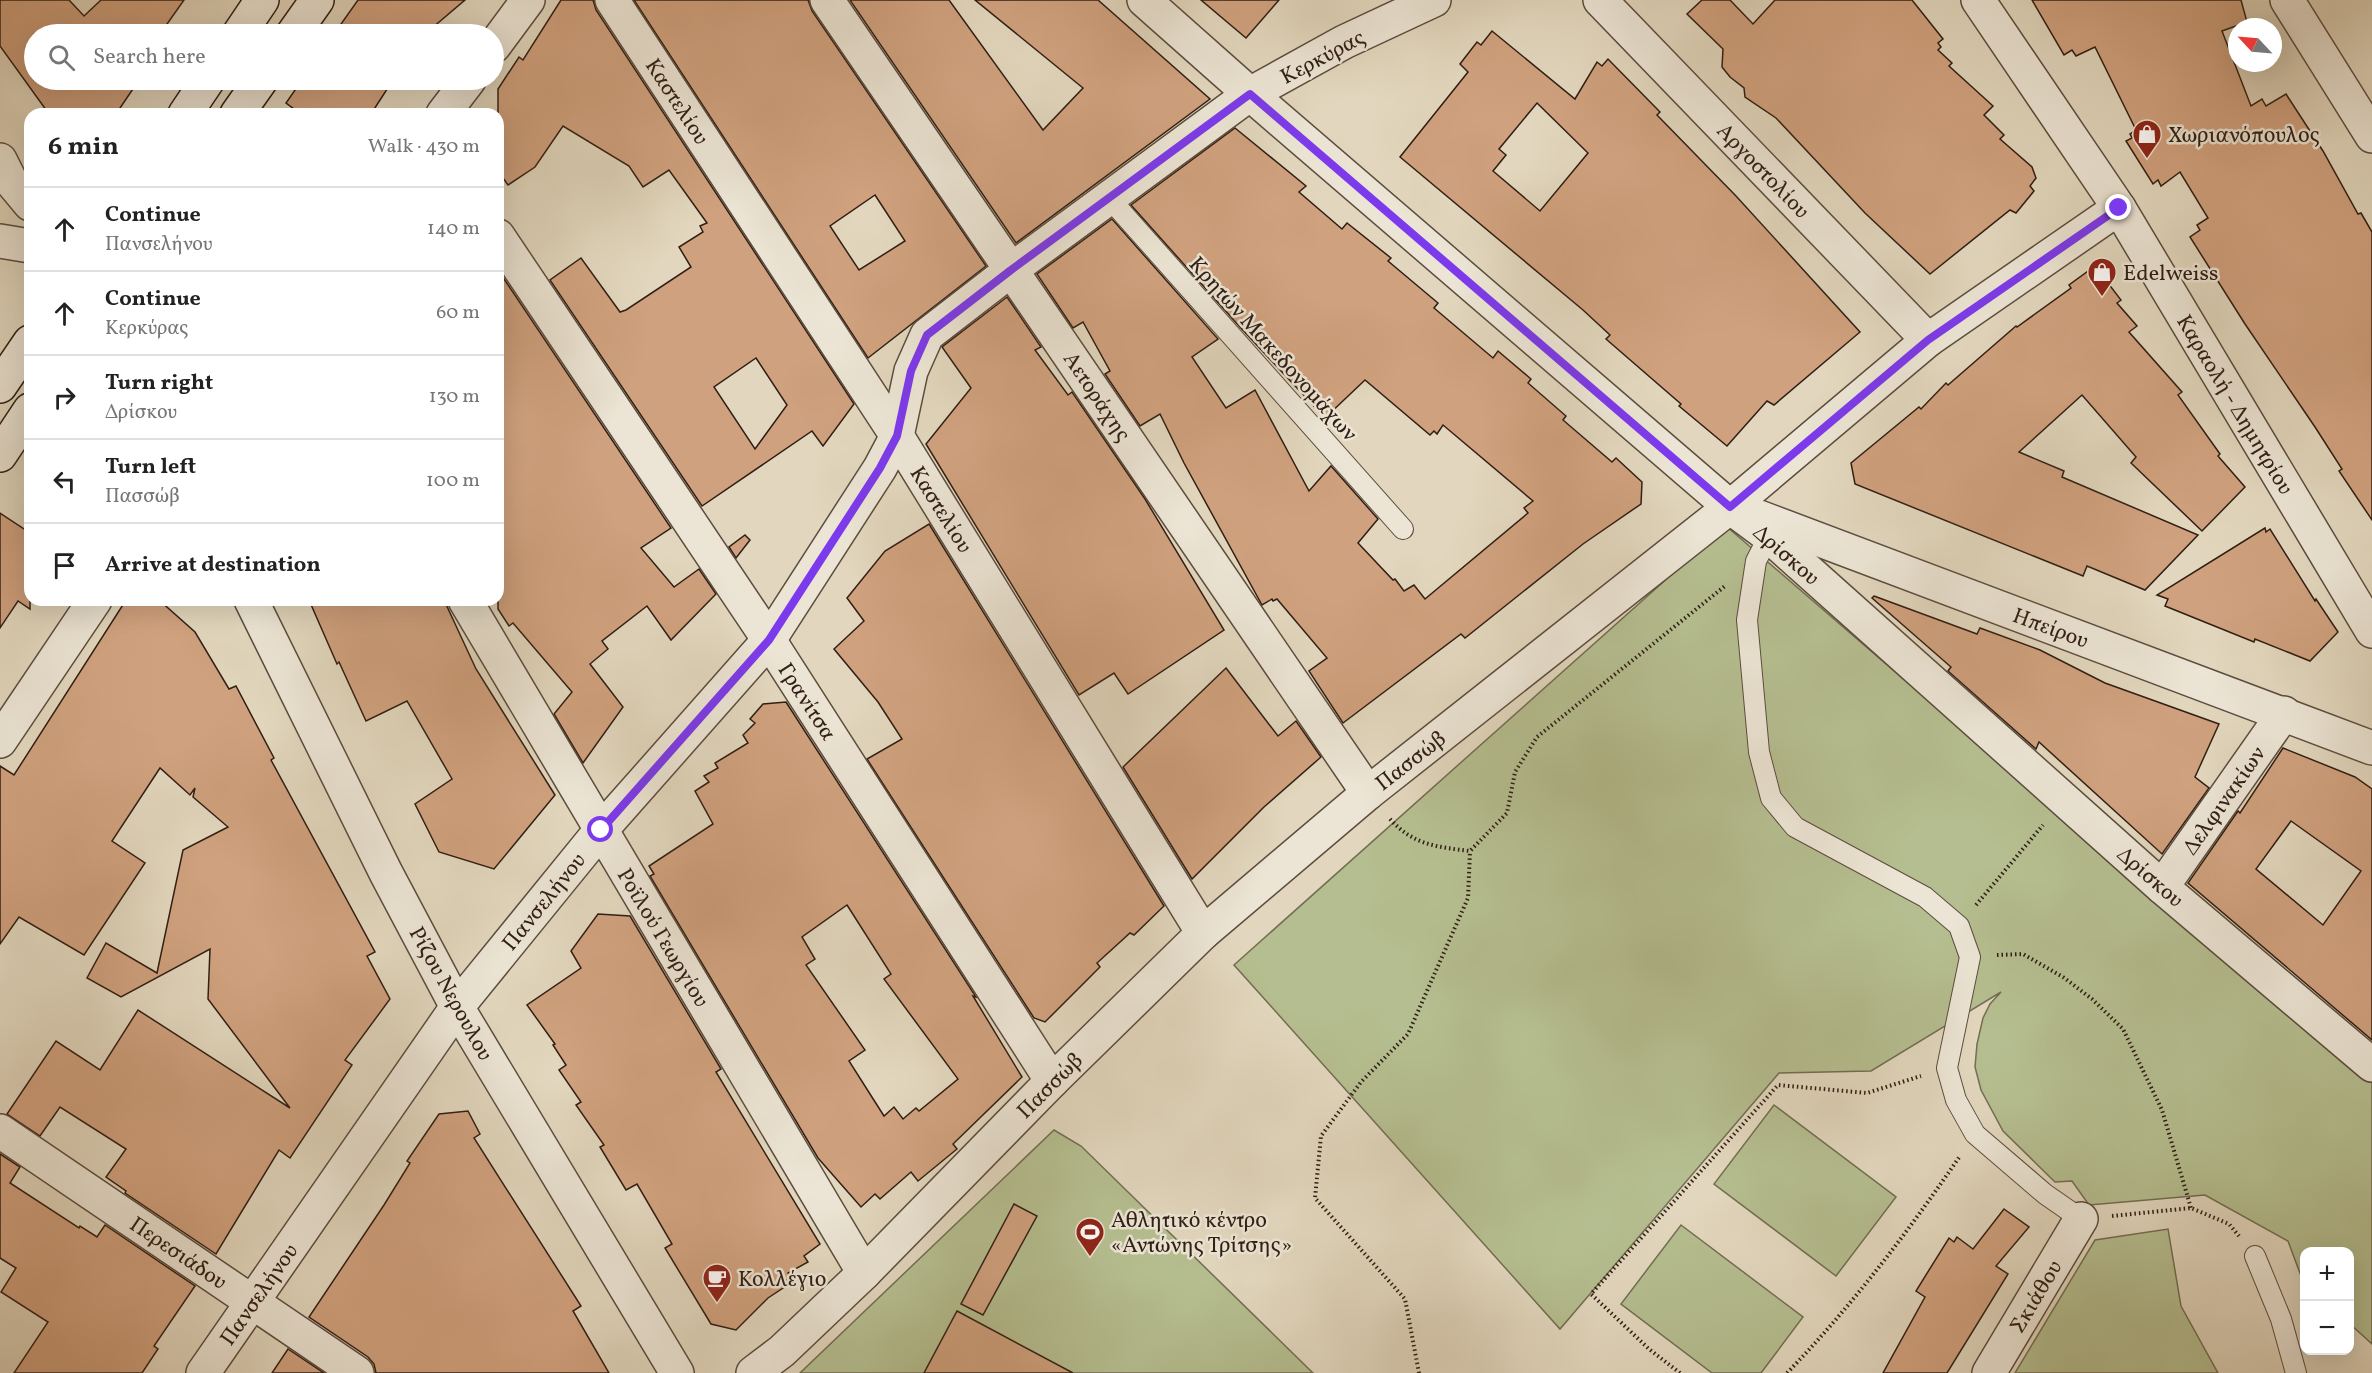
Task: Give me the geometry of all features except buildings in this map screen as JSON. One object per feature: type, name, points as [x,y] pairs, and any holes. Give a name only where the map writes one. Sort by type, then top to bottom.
[{"type":"street","points":[[246,24],[262,0]]},
{"type":"street","points":[[300,24],[317,0]]},
{"type":"street","points":[[504,32],[528,0]]},
{"type":"street","name":"Καστελίου","points":[[612,0],[897,436],[1203,933]]},
{"type":"street","name":"Αετοράχης","points":[[827,0],[1368,793]]},
{"type":"street","name":"Δρίσκου","points":[[1144,0],[1730,507],[1763,549],[2372,1065]]},
{"type":"street","name":"Κερκύρας","points":[[1011,270],[1250,94],[1344,42],[1434,0]]},
{"type":"street","name":"Αργοστολίου","points":[[1600,0],[1928,340]]},
{"type":"street","name":"Καραολή - Δημητρίου","points":[[1978,0],[2119,208],[2372,631]]},
{"type":"street","points":[[2287,0],[2372,136]]},
{"type":"street","points":[[189,108],[201,90]]},
{"type":"street","points":[[241,108],[254,90]]},
{"type":"street","points":[[448,108],[461,90]]},
{"type":"street","points":[[0,160],[10,180],[24,197]]},
{"type":"street","name":"Πασσώβ","points":[[753,1373],[783,1351],[864,1273],[1052,1081],[1203,933],[1368,793],[1730,507],[1928,340],[2119,208]]},
{"type":"street","points":[[0,241],[24,245]]},
{"type":"street","name":"Γρανίτσα","points":[[504,245],[769,640],[1052,1081]]},
{"type":"street","name":"Πανσελήνου","points":[[204,1373],[457,1006],[601,830],[769,640],[880,468],[897,436],[911,371],[927,335],[1011,270]]},
{"type":"street","points":[[0,386],[24,351]]},
{"type":"street","points":[[0,455],[24,419]]},
{"type":"street","name":"Ηπείρου","points":[[1730,507],[2284,713],[2372,748]]},
{"type":"street","points":[[0,741],[90,606]]},
{"type":"street","name":"Ρίζου Νερουλου","points":[[254,606],[386,873],[457,1006],[677,1373]]},
{"type":"street","name":"Ροϊλού Γεωργίου","points":[[469,606],[864,1273]]},
{"type":"street","name":"Δελφινακίων","points":[[2162,887],[2284,713]]},
{"type":"street","name":"Περεσιάδου","points":[[0,1131],[357,1373]]},
{"type":"street","name":"Σκιάθου","points":[[1989,1373],[2081,1219]]},
{"type":"lane","name":"Κρητών Μακεδονομάχων","points":[[1110,199],[1403,529]]},
{"type":"lane","points":[[1763,549],[1747,620],[1759,752],[1771,798],[1795,827],[1925,897],[1959,926],[1970,957],[1947,1068],[1956,1100],[1975,1134],[2044,1194],[2081,1219]]},
{"type":"lane","points":[[2255,1257],[2281,1319],[2295,1373]]},
{"type":"path","points":[[1419,1373],[1405,1299],[1315,1198],[1321,1136],[1361,1082],[1408,1034],[1468,898],[1470,851],[1507,813],[1515,772],[1537,737],[1763,549]]},
{"type":"path","points":[[1959,926],[2050,816]]},
{"type":"path","points":[[1401,832],[1429,846],[1470,851]]},
{"type":"path","points":[[1970,957],[2023,954],[2063,977],[2085,993],[2123,1029],[2162,1110],[2191,1208]]},
{"type":"path","points":[[1680,1373],[1649,1348],[1591,1294],[1778,1085],[1867,1093],[1947,1068]]},
{"type":"path","points":[[1787,1373],[1829,1330],[1936,1190],[1975,1134]]},
{"type":"path","points":[[2081,1219],[2191,1208],[2229,1224],[2255,1257]]},
{"type":"green space","points":[[1726,526],[2372,1083],[2372,1344],[2354,1328],[2354,1247],[2300,1247],[2300,1273],[2288,1241],[2205,1195],[2089,1205],[2072,1181],[2055,1182],[2003,1131],[1981,1090],[1975,1067],[1977,1044],[1983,1018],[1990,1004],[2001,992],[1871,1071],[1779,1073],[1560,1329],[1234,965]]},
{"type":"green space","points":[[1774,1105],[1896,1197],[1836,1276],[1714,1184]]},
{"type":"green space","name":"Αθλητικό κέντρο «Αντώνης Τρίτσης»","points":[[1054,1130],[1081,1146],[1313,1373],[800,1373]]},
{"type":"green space","points":[[1681,1225],[1803,1317],[1761,1373],[1712,1373],[1621,1304]]},
{"type":"green space","points":[[2168,1229],[2181,1306],[2218,1373],[2015,1373],[2095,1240]]},
{"type":"place","name":"Χωριανόπουλος","points":[[2147,160]]},
{"type":"place","name":"Edelweiss","points":[[2102,298]]},
{"type":"place","name":"Αθλητικό κέντρο «Αντώνης Τρίτσης»","points":[[1090,1258]]},
{"type":"place","name":"Κολλέγιο","points":[[717,1304]]},
{"type":"route","points":[[601,830],[769,640],[880,468],[897,436],[911,371],[927,335],[1011,270],[1250,94],[1730,507],[1928,340],[2119,208]]}]
